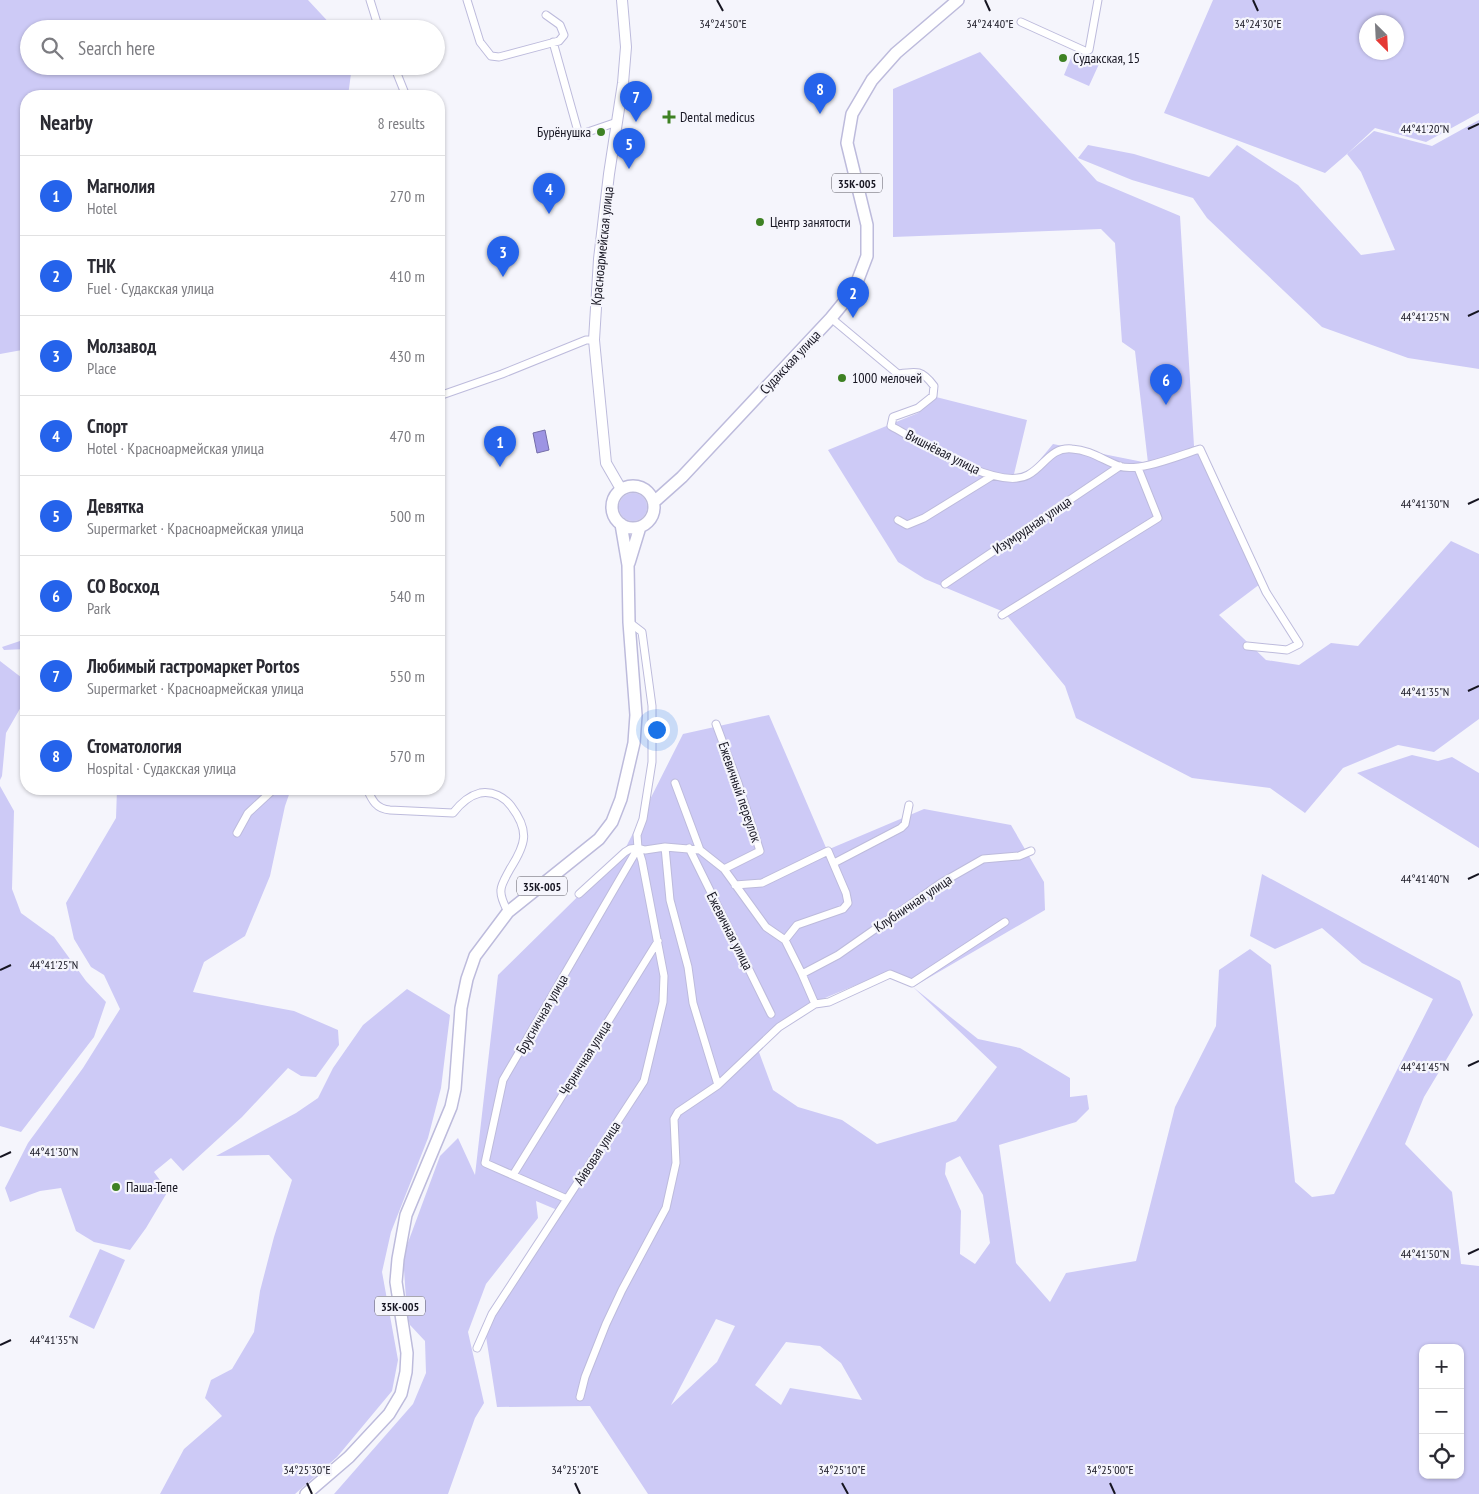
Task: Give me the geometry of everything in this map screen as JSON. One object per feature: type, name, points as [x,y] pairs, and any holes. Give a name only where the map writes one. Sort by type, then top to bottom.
[{"type":"main road","name":"Красноармейская улица","points":[[621,489],[606,463],[594,340],[599,259],[609,174],[622,96],[626,47],[622,0]]},
{"type":"main road","name":"Судакская улица","points":[[654,502],[682,477],[831,318],[854,290],[868,256],[867,226],[848,143],[852,114],[872,80],[896,53],[958,0]]},
{"type":"main road","points":[[621,489],[634,485],[647,490],[654,502]]},
{"type":"main road","name":"35К-005","points":[[306,1494],[349,1457],[389,1414],[401,1394],[406,1372],[407,1353],[396,1282],[398,1259],[406,1215],[451,1107],[455,1088],[461,1008],[475,956],[508,912],[600,839],[612,822],[621,800],[634,743],[635,689],[629,622],[628,565],[621,524],[612,513],[612,500],[621,489]]},
{"type":"main road","name":"35К-005","points":[[628,565],[640,527],[649,521],[654,512],[654,502]]},
{"type":"main road","points":[[621,524],[630,528],[640,527]]},
{"type":"street","points":[[370,0],[376,20]]},
{"type":"street","points":[[467,0],[480,42],[491,56],[500,57],[559,41],[564,35],[560,25],[546,15]]},
{"type":"street","points":[[1022,22],[1085,51],[1089,50],[1098,0]]},
{"type":"street","points":[[553,42],[579,135],[618,122]]},
{"type":"street","points":[[398,75],[404,90]]},
{"type":"street","name":"Вишнёвая улица","points":[[831,318],[898,374],[915,371],[927,376],[934,386],[933,396],[918,408],[893,417],[891,426],[968,468],[992,476],[1014,478],[1027,476],[1059,449],[1074,449],[1095,454],[1120,466],[1138,468]]},
{"type":"street","points":[[445,394],[502,374],[586,340],[594,340]]},
{"type":"street","points":[[1002,615],[1158,518],[1138,468],[1200,449],[1266,592],[1299,644],[1287,650],[1247,646]]},
{"type":"street","name":"Изумрудная улица","points":[[945,584],[1120,466]]},
{"type":"street","points":[[898,520],[907,524],[924,518],[992,476]]},
{"type":"street","points":[[629,622],[642,632],[652,706],[652,762],[643,819],[637,835],[638,848]]},
{"type":"street","name":"Ежевичный переулок","points":[[716,724],[760,851],[724,869]]},
{"type":"street","points":[[676,782],[700,850]]},
{"type":"street","points":[[370,795],[376,805],[384,810],[453,813],[462,802],[481,793],[494,794],[504,798],[514,811],[524,832],[522,850],[506,875],[500,890],[508,912]]},
{"type":"street","points":[[237,833],[248,813],[268,795]]},
{"type":"street","points":[[834,863],[901,828],[905,824],[909,805]]},
{"type":"street","points":[[665,847],[670,900],[688,966],[693,1003],[718,1084]]},
{"type":"street","points":[[579,894],[630,849],[638,848],[645,850],[665,847],[700,850],[724,869],[766,926],[785,940],[815,1004]]},
{"type":"street","name":"Айвовая улица","points":[[477,1348],[492,1314],[644,1081],[663,1002],[664,976],[638,848]]},
{"type":"street","name":"Брусничная улица","points":[[513,1175],[485,1163],[503,1080],[638,848]]},
{"type":"street","name":"Ежевичная улица","points":[[688,848],[771,1014]]},
{"type":"street","points":[[735,885],[762,883],[828,851],[846,893],[848,903],[843,909],[796,925],[785,940]]},
{"type":"street","name":"Клубничная улица","points":[[802,974],[838,955],[941,883],[984,859],[1019,856],[1031,851]]},
{"type":"street","points":[[580,1397],[584,1377],[606,1324],[666,1208],[676,1163],[674,1119],[678,1112],[718,1084],[779,1027],[815,1004],[830,1002],[890,974],[912,983],[1005,922]]},
{"type":"street","name":"Черничная улица","points":[[513,1175],[658,941]]},
{"type":"street","points":[[513,1175],[567,1199]]},
{"type":"shaded area","points":[[0,0],[308,0],[327,20],[20,20],[20,75],[351,75],[349,90],[20,90],[20,350],[0,354]]},
{"type":"shaded area","points":[[1213,0],[1479,0],[1479,113],[1426,142],[1375,128],[1325,173],[1164,113]]},
{"type":"shaded area","points":[[980,52],[1097,181],[1180,216],[1194,446],[1264,581],[1219,615],[1266,660],[1299,665],[1331,643],[1358,646],[1451,541],[1479,554],[1479,719],[1434,752],[1398,745],[1343,768],[1305,813],[1270,788],[1192,778],[1076,718],[1065,686],[1004,612],[925,579],[898,562],[828,450],[918,413],[936,397],[1027,420],[1014,474],[1028,474],[1053,444],[1148,463],[1135,351],[1122,342],[1115,243],[1101,229],[893,237],[893,89]]},
{"type":"shaded area","points":[[1073,53],[1099,64],[1089,86],[1064,75]]},
{"type":"shaded area","points":[[1479,120],[1479,369],[1408,358],[1322,327],[1207,218],[1193,198],[1132,180],[1078,158],[1088,145],[1134,154],[1209,177],[1237,145],[1298,185],[1361,255],[1395,250],[1361,172],[1347,154],[1374,131],[1432,146]]},
{"type":"shaded area","points":[[545,430],[549,450],[537,453],[533,433]]},
{"type":"shaded area","points":[[633,493],[643,497],[647,507],[643,517],[633,521],[623,517],[619,507],[623,497]]},
{"type":"shaded area","points":[[20,641],[20,649],[4,650],[2,647]]},
{"type":"shaded area","points":[[0,661],[20,676],[20,709],[6,733],[0,780]]},
{"type":"shaded area","points":[[769,715],[827,850],[924,809],[1011,825],[1044,882],[1045,910],[913,987],[978,1039],[1020,1048],[1070,1078],[1070,1097],[1087,1095],[1089,1109],[1076,1122],[999,1145],[1016,1263],[1050,1302],[1066,1273],[1136,1261],[1175,1107],[1216,1026],[1219,970],[1250,949],[1271,965],[1295,1182],[1312,1197],[1334,1194],[1433,999],[1362,963],[1322,928],[1275,949],[1250,936],[1262,874],[1460,981],[1473,1015],[1424,1097],[1405,1144],[1452,1192],[1461,1264],[1479,1266],[1479,1494],[648,1494],[590,1406],[497,1407],[485,1330],[562,1212],[536,1201],[538,1218],[486,1284],[468,1332],[484,1403],[475,1418],[448,1494],[334,1494],[413,1404],[426,1373],[425,1341],[410,1325],[407,1313],[403,1256],[440,1156],[458,1138],[475,1175],[498,975],[624,851],[683,734]],"holes":[[[885,973],[913,987],[997,1067],[956,1121],[877,1144],[842,1120],[798,1107],[773,1090],[756,1044],[808,1005]],[[960,1156],[983,1195],[990,1243],[975,1264],[960,1254],[961,1211],[945,1174],[946,1163]],[[716,1319],[735,1326],[717,1362],[671,1405]],[[786,1342],[820,1346],[841,1363],[862,1400],[790,1388],[781,1405],[755,1385]]]},
{"type":"shaded area","points":[[1412,755],[1438,761],[1452,757],[1479,773],[1479,848],[1357,773]]},
{"type":"shaded area","points":[[0,786],[14,811],[12,889],[21,913],[54,937],[86,981],[106,1002],[94,1037],[21,1132],[0,1126]]},
{"type":"shaded area","points":[[117,795],[289,795],[270,876],[245,936],[204,962],[193,992],[294,1011],[338,1030],[339,1045],[316,1077],[301,1076],[288,1068],[242,1117],[183,1171],[171,1158],[154,1172],[168,1191],[146,1228],[130,1250],[94,1242],[76,1231],[61,1188],[40,1191],[10,1202],[5,1188],[28,1143],[83,1068],[120,1009],[104,975],[91,967],[74,939],[66,903],[116,818]]},
{"type":"shaded area","points":[[407,989],[450,1015],[441,1088],[428,1138],[391,1232],[382,1272],[398,1360],[392,1391],[337,1457],[295,1494],[160,1494],[184,1449],[222,1416],[205,1398],[211,1380],[232,1369],[254,1332],[260,1291],[274,1237],[292,1180],[269,1155],[216,1156],[296,1113],[318,1098],[333,1068],[363,1025]]},
{"type":"shaded area","points":[[100,1249],[125,1260],[94,1329],[69,1317]]},
{"type":"place","name":"Судакская, 15","points":[[1063,58]]},
{"type":"place","name":"Стоматология","points":[[820,114]]},
{"type":"place","name":"Dental medicus","points":[[669,117]]},
{"type":"place","name":"Любимый гастромаркет Portos","points":[[636,122]]},
{"type":"place","name":"Бурёнушка","points":[[601,132]]},
{"type":"place","name":"Девятка","points":[[629,169]]},
{"type":"place","name":"Спорт","points":[[549,214]]},
{"type":"place","name":"Центр занятости","points":[[760,222]]},
{"type":"place","name":"Молзавод","points":[[503,277]]},
{"type":"place","name":"ТНК","points":[[853,318]]},
{"type":"place","name":"1000 мелочей","points":[[842,378]]},
{"type":"place","name":"СО Восход","points":[[1166,405]]},
{"type":"place","name":"Магнолия","points":[[500,467]]},
{"type":"place","name":"Паша-Тепе","points":[[116,1187]]}]
